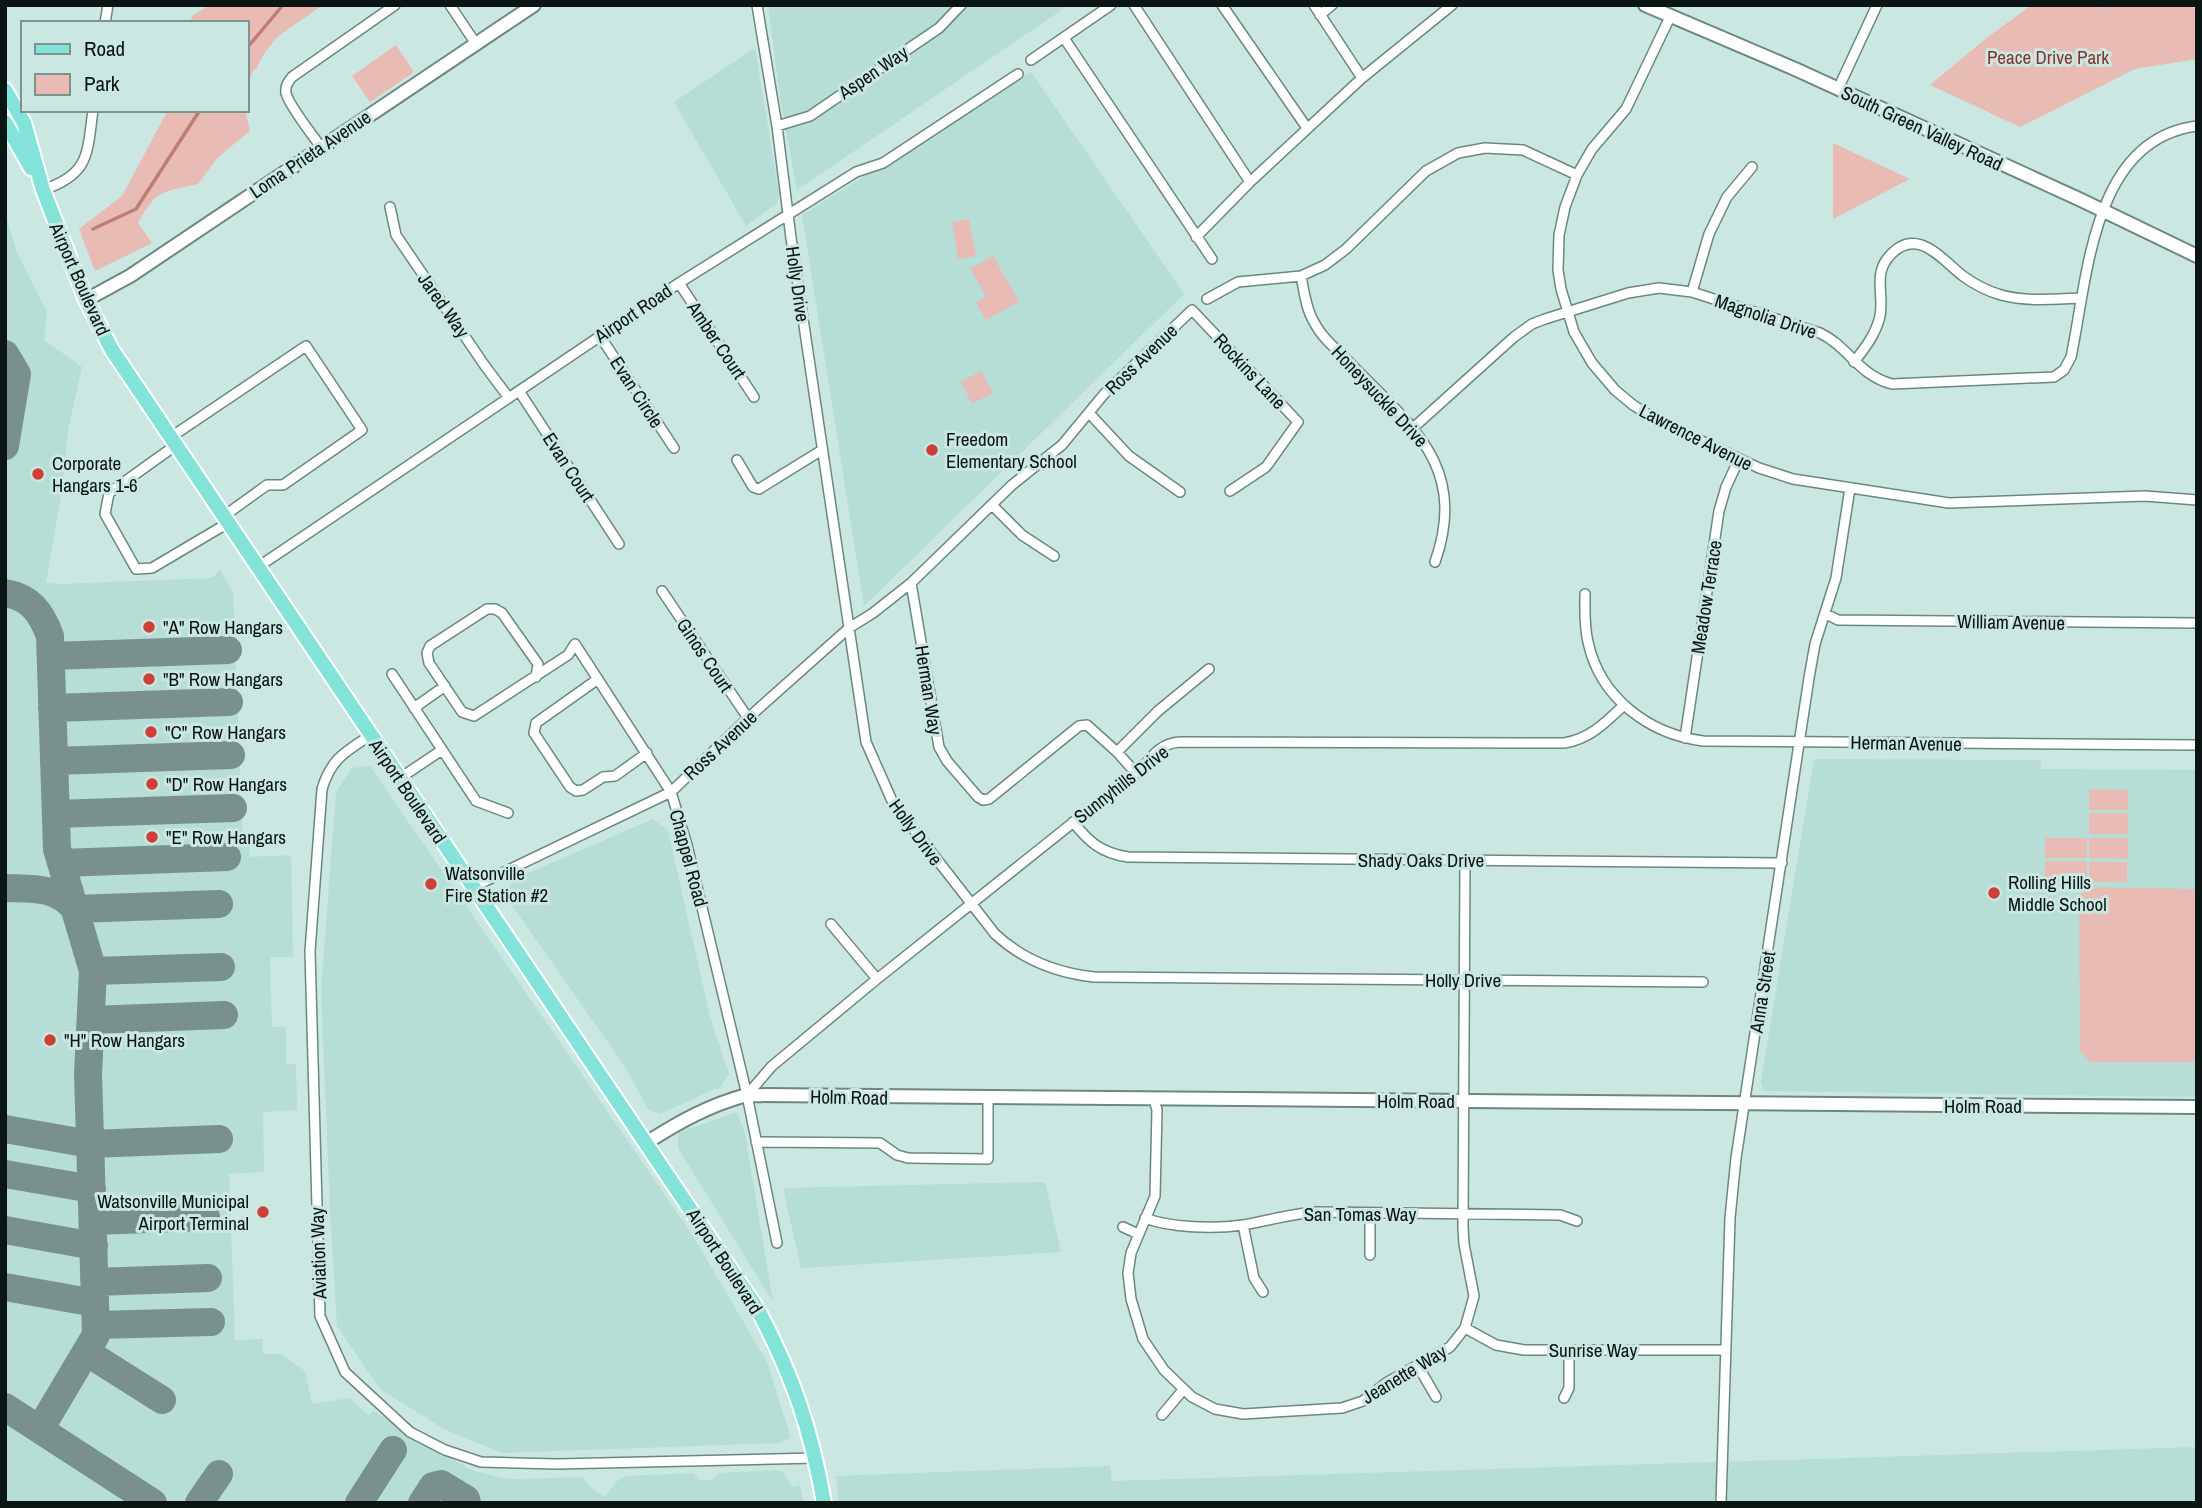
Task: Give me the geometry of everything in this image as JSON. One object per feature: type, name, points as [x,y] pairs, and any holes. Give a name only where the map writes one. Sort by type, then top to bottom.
[{"type":"main road","name":"Airport Boulevard","points":[[5,90],[24,122],[43,190],[86,300],[112,350],[758,1310],[778,1347],[807,1421],[824,1503]]},
{"type":"main road","name":"Airport Boulevard","points":[[5,122],[43,190]]},
{"type":"street","points":[[321,147],[288,99],[288,82],[396,5]]},
{"type":"street","points":[[450,5],[476,44]]},
{"type":"street","name":"Loma Prieta Avenue","points":[[86,300],[130,276],[534,5]]},
{"type":"street","name":"Holly Drive","points":[[757,5],[866,742],[893,803],[995,934],[1015,950],[1047,967],[1082,976],[1703,982]]},
{"type":"street","name":"Aspen Way","points":[[777,126],[810,116],[939,28],[961,5]]},
{"type":"street","points":[[1031,60],[1111,5]]},
{"type":"street","points":[[1134,5],[1250,182]]},
{"type":"street","points":[[1222,5],[1307,128]]},
{"type":"street","points":[[1314,5],[1362,78]]},
{"type":"street","points":[[1320,15],[1332,5]]},
{"type":"street","points":[[1196,237],[1250,182],[1362,78],[1452,5]]},
{"type":"street","name":"South Green Valley Road","points":[[1645,5],[1838,89],[2197,256]]},
{"type":"street","points":[[1838,89],[1877,5]]},
{"type":"street","name":"Lawrence Avenue","points":[[1670,17],[1626,108],[1592,149],[1577,175],[1563,214],[1558,270],[1568,313],[1586,354],[1615,390],[1643,412],[1779,476],[1921,500],[1963,503],[2145,496],[2197,500]]},
{"type":"street","points":[[1064,38],[1212,259]]},
{"type":"street","name":"Airport Road","points":[[258,567],[679,283],[856,172],[883,163],[1018,74]]},
{"type":"street","points":[[43,190],[63,183],[77,172],[86,157],[93,112]]},
{"type":"street","name":"Magnolia Drive","points":[[1413,428],[1532,324],[1628,293],[1659,288],[1692,292],[1820,333],[1836,342],[1854,362],[1877,379],[1901,384],[2054,377],[2064,370],[2071,357],[2092,243],[2122,174],[2138,152],[2165,134],[2197,126]]},
{"type":"street","points":[[1207,299],[1238,282],[1301,276],[1325,265],[1346,249],[1426,171],[1458,153],[1485,148],[1523,150],[1577,175]]},
{"type":"street","points":[[1692,292],[1709,234],[1727,197],[1752,167]]},
{"type":"street","name":"Jared Way","points":[[390,207],[396,235],[509,398]]},
{"type":"street","points":[[1854,362],[1872,337],[1880,317],[1880,281],[1884,263],[1894,252],[1906,246],[1919,244],[1931,248],[1965,278],[2002,295],[2026,299],[2081,298]]},
{"type":"street","name":"Honeysuckle Drive","points":[[1301,276],[1309,311],[1320,332],[1413,428],[1433,457],[1444,489],[1446,526],[1435,562]]},
{"type":"street","name":"Amber Court","points":[[679,283],[754,397]]},
{"type":"street","name":"Ross Avenue","points":[[473,887],[671,792],[748,718],[849,628],[911,583],[992,505],[1062,445],[1105,393],[1192,310]]},
{"type":"street","name":"Rockins Lane","points":[[1192,310],[1298,422],[1266,467],[1230,491]]},
{"type":"street","name":"Evan Circle","points":[[600,336],[674,448]]},
{"type":"street","points":[[306,346],[362,430],[284,485],[267,485],[226,520],[152,568],[136,569],[105,513],[109,493],[174,441],[306,346]]},
{"type":"street","name":"Evan Court","points":[[519,391],[619,544]]},
{"type":"street","points":[[1089,413],[1129,456],[1180,492]]},
{"type":"street","points":[[737,460],[753,487],[759,489],[822,450]]},
{"type":"street","name":"Meadow Terrace","points":[[1685,738],[1719,511],[1739,459]]},
{"type":"street","name":"Anna Street","points":[[1721,1503],[1732,1196],[1799,741],[1814,652],[1836,578],[1850,488]]},
{"type":"street","points":[[992,505],[1022,535],[1054,556]]},
{"type":"street","name":"Herman Way","points":[[911,583],[939,747],[947,761],[978,797],[989,799],[1079,726],[1087,725],[1135,772]]},
{"type":"street","name":"Ginos Court","points":[[662,591],[748,718]]},
{"type":"street","name":"Herman Avenue","points":[[1585,594],[1586,633],[1592,656],[1605,682],[1624,705],[1653,726],[1685,738],[1703,741],[2197,745]]},
{"type":"street","points":[[491,608],[502,613],[538,664],[536,677],[474,716],[462,712],[427,658],[428,649],[491,608]]},
{"type":"street","name":"William Avenue","points":[[1826,614],[1838,620],[2197,623]]},
{"type":"street","name":"Chappel Road","points":[[536,677],[568,655],[575,644],[671,792],[687,845],[747,1095],[777,1243]]},
{"type":"street","points":[[1117,752],[1158,711],[1209,669]]},
{"type":"street","points":[[392,674],[476,801],[508,813]]},
{"type":"street","points":[[598,679],[536,723],[534,733],[570,787],[576,791],[583,790],[598,779],[615,776],[647,753]]},
{"type":"street","points":[[414,708],[445,686]]},
{"type":"street","name":"Sunnyhills Drive","points":[[747,1095],[772,1066],[1135,772],[1157,750],[1180,742],[1564,743],[1591,733],[1624,705]]},
{"type":"street","name":"Aviation Way","points":[[371,736],[343,753],[328,770],[322,789],[310,951],[320,1316],[345,1373],[410,1432],[445,1450],[481,1462],[557,1464],[816,1458]]},
{"type":"street","points":[[400,778],[442,750]]},
{"type":"street","name":"Shady Oaks Drive","points":[[1073,822],[1096,847],[1128,857],[1782,863]]},
{"type":"street","name":"Jeanette Way","points":[[1154,1100],[1157,1110],[1155,1196],[1131,1253],[1128,1273],[1134,1312],[1149,1349],[1182,1390],[1207,1405],[1233,1413],[1331,1410],[1363,1401],[1386,1383],[1450,1347],[1465,1328],[1474,1296],[1464,1244],[1463,1213],[1465,860]]},
{"type":"street","points":[[831,924],[877,979]]},
{"type":"street","name":"Holm Road","points":[[646,1143],[696,1113],[720,1102],[747,1095],[2197,1107]]},
{"type":"street","points":[[756,1142],[880,1143],[897,1155],[908,1158],[988,1159],[988,1098]]},
{"type":"street","name":"San Tomas Way","points":[[1144,1218],[1161,1224],[1220,1227],[1243,1225],[1303,1212],[1560,1215],[1577,1221]]},
{"type":"street","points":[[1370,1213],[1370,1255]]},
{"type":"street","points":[[1243,1225],[1254,1278],[1263,1292]]},
{"type":"street","points":[[1122,1227],[1138,1234]]},
{"type":"street","name":"Sunrise Way","points":[[1465,1328],[1487,1342],[1504,1347],[1569,1350],[1725,1350]]},
{"type":"street","points":[[1564,1398],[1569,1388],[1569,1350]]},
{"type":"street","points":[[1418,1366],[1436,1397]]},
{"type":"street","points":[[1163,1415],[1182,1390]]},
{"type":"shaded area","points":[[768,5],[1069,5],[797,190],[780,97]]},
{"type":"shaded area","points":[[755,48],[779,194],[777,203],[746,226],[674,102]]},
{"type":"shaded area","name":"Freedom Elementary School","points":[[1031,72],[1184,294],[864,606],[802,215]]},
{"type":"shaded area","points":[[5,212],[17,253],[47,312],[44,340],[82,367],[68,430],[62,491],[46,582],[60,584],[212,578],[220,570],[233,592],[243,845],[249,846],[250,857],[291,855],[293,957],[271,957],[270,963],[272,1027],[286,1027],[286,1064],[296,1064],[297,1110],[263,1112],[264,1172],[229,1174],[235,1340],[263,1339],[263,1354],[281,1354],[305,1371],[312,1404],[350,1398],[369,1416],[373,1411],[471,1470],[517,1479],[582,1477],[605,1497],[616,1482],[625,1476],[693,1473],[701,1481],[712,1480],[719,1473],[777,1470],[782,1472],[793,1487],[800,1485],[804,1503],[5,1503]]},
{"type":"shaded area","name":"Rolling Hills Middle School","points":[[1814,759],[2041,760],[2040,769],[2197,770],[2197,1097],[1764,1091],[1761,1082]]},
{"type":"shaded area","points":[[370,766],[693,1236],[767,1362],[791,1438],[778,1443],[502,1453],[444,1429],[380,1389],[337,1326],[321,990],[336,792],[352,768]]},
{"type":"shaded area","points":[[653,819],[668,831],[710,1017],[729,1074],[721,1086],[660,1114],[649,1110],[625,1067],[507,898],[512,880]]},
{"type":"shaded area","points":[[737,1112],[745,1134],[773,1302],[678,1148],[678,1133]]},
{"type":"shaded area","points":[[1045,1182],[1061,1252],[801,1268],[783,1188]]},
{"type":"shaded area","points":[[2197,1447],[2197,1503],[839,1503],[836,1476],[1110,1466],[1112,1481]]},
{"type":"green space","points":[[210,5],[322,5],[276,39],[256,70],[254,69],[248,83],[248,21],[191,21],[192,16]]},
{"type":"green space","name":"Peace Drive Park","points":[[2032,5],[2094,5],[2097,8],[2100,5],[2183,5],[2197,8],[2197,59],[2135,69],[2020,127],[1930,85],[1989,36]]},
{"type":"green space","points":[[396,45],[414,72],[370,102],[352,76]]},
{"type":"green space","points":[[167,112],[245,112],[250,131],[218,157],[198,184],[168,191],[150,204],[138,223],[152,243],[95,271],[79,229],[122,196]]},
{"type":"green space","points":[[1833,143],[1910,179],[1833,219]]},
{"type":"green space","points":[[969,219],[976,256],[958,259],[952,222]]},
{"type":"green space","points":[[993,256],[1019,302],[986,320],[976,303],[986,296],[970,269]]},
{"type":"green space","points":[[981,371],[993,393],[972,404],[961,382]]},
{"type":"green space","points":[[2089,789],[2128,790],[2128,810],[2089,810]]},
{"type":"green space","points":[[2089,813],[2128,813],[2128,834],[2089,834]]},
{"type":"green space","points":[[2045,838],[2087,838],[2087,858],[2045,858]]},
{"type":"green space","points":[[2089,838],[2128,838],[2128,859],[2089,858]]},
{"type":"green space","points":[[2045,861],[2087,861],[2087,882],[2045,881]]},
{"type":"green space","points":[[2089,862],[2127,862],[2127,882],[2089,882]]},
{"type":"green space","points":[[2087,887],[2197,889],[2197,1062],[2090,1062],[2080,1051],[2079,896]]},
{"type":"waterway","points":[[248,47],[283,5]]},
{"type":"waterway","points":[[93,229],[136,209],[199,112]]},
{"type":"taxiway","points":[[5,354],[17,374],[5,446]]},
{"type":"taxiway","points":[[5,593],[21,598],[34,607],[50,636],[57,849],[93,971],[88,1074],[96,1335],[40,1429]]},
{"type":"taxiway","points":[[51,656],[228,650]]},
{"type":"taxiway","points":[[52,708],[229,702]]},
{"type":"taxiway","points":[[54,761],[231,755]]},
{"type":"taxiway","points":[[56,814],[233,808]]},
{"type":"taxiway","points":[[61,863],[227,857]]},
{"type":"taxiway","points":[[5,888],[43,890],[60,896],[75,909],[219,904]]},
{"type":"taxiway","points":[[93,971],[221,967]]},
{"type":"taxiway","points":[[91,1020],[224,1015]]},
{"type":"taxiway","points":[[5,1129],[90,1144],[219,1139]]},
{"type":"taxiway","points":[[5,1174],[92,1189]]},
{"type":"taxiway","points":[[93,1221],[206,1217]]},
{"type":"taxiway","points":[[5,1230],[94,1246]]},
{"type":"taxiway","points":[[95,1282],[208,1278]]},
{"type":"taxiway","points":[[5,1287],[95,1303]]},
{"type":"taxiway","points":[[96,1325],[211,1322]]},
{"type":"taxiway","points":[[86,1352],[162,1400]]},
{"type":"taxiway","points":[[5,1407],[153,1503]]},
{"type":"taxiway","points":[[359,1503],[393,1450]]},
{"type":"taxiway","points":[[199,1503],[219,1474]]},
{"type":"taxiway","points":[[422,1503],[433,1486],[441,1484],[466,1499],[467,1503]]},
{"type":"place","name":"Freedom Elementary School","points":[[932,450]]},
{"type":"place","name":"Corporate Hangars 1-6","points":[[38,474]]},
{"type":"place","name":"\"A\" Row Hangars","points":[[149,627]]},
{"type":"place","name":"\"B\" Row Hangars","points":[[149,679]]},
{"type":"place","name":"\"C\" Row Hangars","points":[[151,732]]},
{"type":"place","name":"\"D\" Row Hangars","points":[[152,784]]},
{"type":"place","name":"\"E\" Row Hangars","points":[[152,837]]},
{"type":"place","name":"Watsonville Fire Station #2","points":[[431,884]]},
{"type":"place","name":"Rolling Hills Middle School","points":[[1994,893]]},
{"type":"place","name":"\"H\" Row Hangars","points":[[50,1040]]},
{"type":"place","name":"Watsonville Municipal Airport Terminal","points":[[263,1212]]}]
